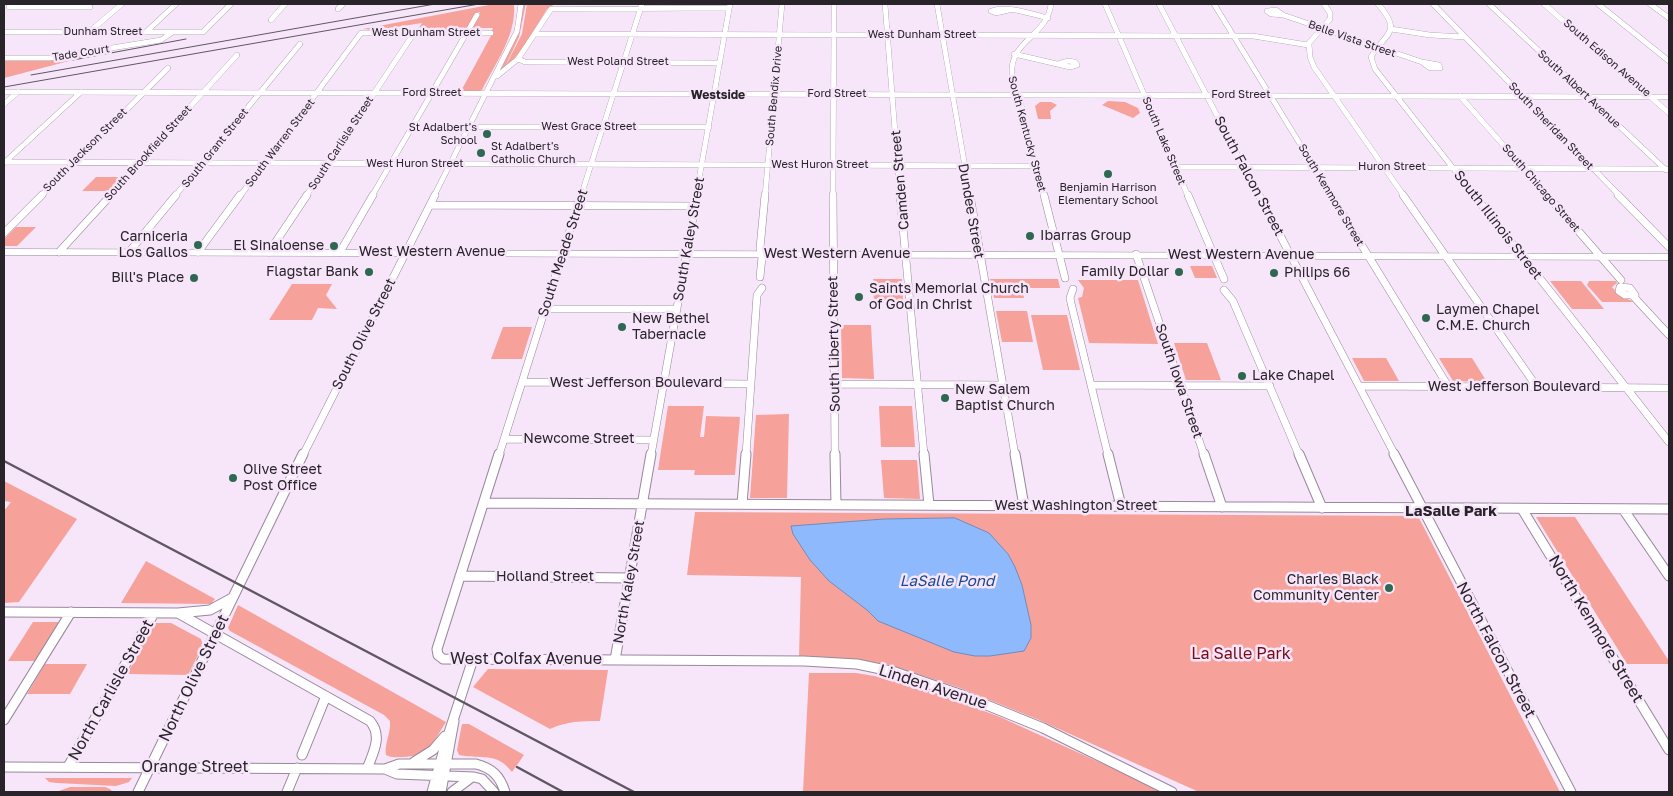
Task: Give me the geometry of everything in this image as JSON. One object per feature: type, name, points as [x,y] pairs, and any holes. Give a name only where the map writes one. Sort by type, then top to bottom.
[{"type":"main road","name":"West Western Avenue","points":[[4,252],[1669,257]]},
{"type":"street","points":[[89,32],[122,4]]},
{"type":"street","points":[[146,32],[176,4]]},
{"type":"street","name":"Dunham Street","points":[[4,32],[203,32],[231,4]]},
{"type":"street","points":[[271,20],[285,4]]},
{"type":"street","points":[[338,10],[343,4]]},
{"type":"street","name":"South Olive Street","points":[[234,594],[494,79],[515,35],[521,4]]},
{"type":"street","name":"South Bendix Drive","points":[[760,277],[782,4]]},
{"type":"street","name":"South Liberty Street","points":[[834,4],[833,254],[836,505]]},
{"type":"street","name":"Camden Street","points":[[885,4],[929,505]]},
{"type":"street","name":"Dundee Street","points":[[937,4],[1024,506]]},
{"type":"street","points":[[1051,4],[1048,18],[1014,54],[1058,64]]},
{"type":"street","name":"South Lake Street","points":[[1105,4],[1224,279]]},
{"type":"street","name":"South Falcon Street","points":[[1159,4],[1422,508]]},
{"type":"street","name":"South Kenmore Street","points":[[1214,4],[1448,386]]},
{"type":"street","points":[[1324,4],[1330,16],[1328,22],[1312,37],[1308,45],[1310,60],[1537,387]]},
{"type":"street","points":[[1378,4],[1388,17],[1391,28],[1430,36],[1466,37]]},
{"type":"street","name":"South Sheridan Street","points":[[1433,4],[1669,247]]},
{"type":"street","name":"South Albert Avenue","points":[[1490,4],[1668,170]]},
{"type":"street","name":"South Edison Avenue","points":[[1544,4],[1669,113]]},
{"type":"street","points":[[1598,4],[1669,61]]},
{"type":"street","points":[[1650,4],[1669,18]]},
{"type":"street","points":[[4,11],[11,5],[90,7]]},
{"type":"street","points":[[641,6],[729,6]]},
{"type":"street","name":"South Olive Street","points":[[494,79],[518,58],[551,9],[641,6]]},
{"type":"street","name":"South Meade Street","points":[[438,655],[437,649],[641,6]]},
{"type":"street","name":"South Kaley Street","points":[[643,504],[729,6]]},
{"type":"street","points":[[1009,10],[1048,18]]},
{"type":"street","points":[[340,252],[477,15]]},
{"type":"street","name":"Belle Vista Street","points":[[1283,15],[1422,62]]},
{"type":"street","name":"South Illinois Street","points":[[1391,28],[1389,37],[1373,53],[1372,62],[1669,442]]},
{"type":"street","name":"Tade Court","points":[[4,58],[46,58],[160,40],[173,32]]},
{"type":"street","name":"West Dunham Street","points":[[361,33],[491,33]]},
{"type":"street","name":"South Warren Street","points":[[198,252],[361,33]]},
{"type":"street","name":"South Carlisle Street","points":[[269,252],[414,33]]},
{"type":"street","name":"West Dunham Street","points":[[535,34],[1234,36],[1272,38],[1308,45]]},
{"type":"street","name":"South Grant Street","points":[[129,252],[300,44]]},
{"type":"street","name":"South Kentucky Street","points":[[1014,54],[1010,62],[1010,72],[1019,97],[1065,278]]},
{"type":"street","name":"South Brookfield Street","points":[[59,252],[237,55]]},
{"type":"street","name":"West Poland Street","points":[[518,58],[525,62],[720,62]]},
{"type":"street","points":[[512,65],[525,62]]},
{"type":"street","name":"South Jackson Street","points":[[4,233],[168,68]]},
{"type":"street","name":"Ford Street","points":[[4,92],[1669,97]]},
{"type":"street","points":[[4,104],[18,92]]},
{"type":"street","points":[[4,163],[81,92]]},
{"type":"street","name":"South Chicago Street","points":[[1460,96],[1621,280]]},
{"type":"street","name":"West Grace Street","points":[[469,127],[708,128]]},
{"type":"street","name":"West Huron Street","points":[[4,163],[1037,166]]},
{"type":"street","name":"Huron Street","points":[[1175,167],[1592,168],[1668,170]]},
{"type":"street","points":[[430,205],[695,206]]},
{"type":"street","name":"South Iowa Street","points":[[1136,254],[1222,507]]},
{"type":"street","points":[[742,504],[757,295],[762,288]]},
{"type":"street","points":[[1073,289],[1070,298],[1071,303],[1121,506]]},
{"type":"street","points":[[1224,290],[1234,301],[1322,508]]},
{"type":"street","points":[[1633,296],[1669,335]]},
{"type":"street","points":[[545,309],[677,309]]},
{"type":"street","name":"West Jefferson Boulevard","points":[[522,382],[751,384]]},
{"type":"street","points":[[834,384],[1002,385]]},
{"type":"street","points":[[1092,384],[1270,386]]},
{"type":"street","name":"West Jefferson Boulevard","points":[[1359,386],[1669,388]]},
{"type":"street","name":"Newcome Street","points":[[504,439],[654,440]]},
{"type":"street","name":"West Washington Street","points":[[484,503],[1669,509]]},
{"type":"street","name":"North Kaley Street","points":[[615,660],[643,504]]},
{"type":"street","name":"North Falcon Street","points":[[1422,508],[1571,792]]},
{"type":"street","name":"North Kenmore Street","points":[[1522,509],[1669,750]]},
{"type":"street","points":[[1623,509],[1669,576]]},
{"type":"street","name":"Holland Street","points":[[460,576],[630,578]]},
{"type":"street","points":[[4,612],[178,613],[210,610],[234,594]]},
{"type":"street","name":"North Olive Street","points":[[138,792],[217,634],[234,594]]},
{"type":"street","points":[[4,720],[71,612]]},
{"type":"street","name":"North Carlisle Street","points":[[68,767],[154,613]]},
{"type":"street","points":[[178,613],[375,725],[378,731],[378,738],[367,769]]},
{"type":"street","name":"West Colfax Avenue","points":[[438,655],[443,659],[615,660]]},
{"type":"street","points":[[443,764],[447,732],[473,659]]},
{"type":"street","name":"Linden Avenue","points":[[615,660],[857,664],[895,672],[1000,709],[1172,792]]},
{"type":"street","points":[[302,755],[326,696]]},
{"type":"street","points":[[432,792],[440,775],[454,733],[454,716]]},
{"type":"street","name":"Orange Street","points":[[409,764],[433,750],[447,732]]},
{"type":"street","name":"Orange Street","points":[[4,767],[385,769],[399,764],[443,764]]},
{"type":"street","points":[[443,764],[476,764],[488,767],[498,773],[504,792]]},
{"type":"street","points":[[287,792],[297,768]]},
{"type":"street","name":"Orange Street","points":[[385,769],[397,774],[440,775]]},
{"type":"street","points":[[440,775],[482,779],[494,792]]},
{"type":"street","points":[[440,775],[441,792]]},
{"type":"street","points":[[452,792],[464,781],[474,777]]},
{"type":"green space","points":[[494,4],[514,4],[514,15],[509,38],[504,49],[482,90],[479,91],[461,91],[493,32],[491,32],[493,28],[473,28],[480,12],[475,13],[466,31],[417,31],[422,23],[376,30],[363,29]]},
{"type":"green space","points":[[524,4],[526,4],[519,37],[505,68],[499,72],[518,35]]},
{"type":"green space","points":[[527,4],[555,4],[547,9],[520,51],[505,67],[522,34]]},
{"type":"green space","points":[[111,50],[4,78],[4,60]]},
{"type":"green space","points":[[1108,101],[1125,102],[1138,108],[1140,113],[1133,118],[1102,105]]},
{"type":"green space","points":[[1040,102],[1051,102],[1057,105],[1050,111],[1051,119],[1038,119],[1035,106]]},
{"type":"green space","points":[[96,177],[123,177],[109,191],[82,191]]},
{"type":"green space","points":[[16,227],[36,227],[17,246],[4,246],[4,239]]},
{"type":"green space","points":[[1190,266],[1212,266],[1217,278],[1195,278]]},
{"type":"green space","points":[[873,279],[902,279],[903,301],[874,301]]},
{"type":"green space","points":[[990,279],[1058,279],[1060,288],[1022,288],[1024,298],[994,298]]},
{"type":"green space","points":[[1078,280],[1138,280],[1158,344],[1089,343],[1078,298],[1082,297],[1084,288]]},
{"type":"green space","points":[[1550,281],[1581,281],[1604,309],[1572,309]]},
{"type":"green space","points":[[1589,281],[1616,281],[1617,283],[1612,287],[1619,295],[1634,302],[1602,302],[1587,285]]},
{"type":"green space","points":[[292,284],[332,284],[326,295],[337,309],[318,308],[312,320],[269,320]]},
{"type":"green space","points":[[996,311],[1027,311],[1033,342],[1002,342]]},
{"type":"green space","points":[[1031,315],[1067,315],[1080,370],[1043,370]]},
{"type":"green space","points":[[841,325],[871,325],[874,379],[842,378]]},
{"type":"green space","points":[[503,327],[532,327],[522,359],[491,359]]},
{"type":"green space","points":[[1174,343],[1207,343],[1221,380],[1186,380]]},
{"type":"green space","points":[[1352,358],[1386,358],[1399,381],[1364,381]]},
{"type":"green space","points":[[1439,358],[1472,358],[1487,382],[1453,381]]},
{"type":"green space","points":[[668,406],[704,406],[700,437],[704,437],[706,416],[740,417],[735,475],[694,475],[695,470],[658,470]]},
{"type":"green space","points":[[879,406],[912,406],[915,447],[881,447]]},
{"type":"green space","points":[[789,414],[787,498],[750,498],[756,415]]},
{"type":"green space","points":[[881,460],[917,460],[920,499],[884,498]]},
{"type":"green space","points":[[4,481],[77,519],[19,602],[4,603],[4,511],[11,502],[4,501]]},
{"type":"green space","name":"La Salle Park","points":[[695,512],[1418,516],[1560,792],[1199,792],[1039,720],[960,688],[890,665],[861,660],[799,657],[801,577],[687,575]]},
{"type":"green space","points":[[1536,517],[1575,517],[1669,661],[1669,664],[1627,664]]},
{"type":"green space","points":[[146,561],[215,599],[211,604],[121,603]]},
{"type":"green space","points":[[238,605],[446,722],[433,742],[424,751],[411,756],[390,757],[386,755],[390,721],[384,715],[230,631],[228,628]]},
{"type":"green space","points":[[33,622],[60,622],[35,661],[8,661]]},
{"type":"green space","points":[[155,623],[171,623],[201,639],[203,645],[188,675],[127,674]]},
{"type":"green space","points":[[45,664],[87,664],[70,694],[27,694]]},
{"type":"green space","points":[[488,669],[608,670],[600,721],[581,721],[550,729],[473,687]]},
{"type":"green space","points":[[809,673],[856,673],[892,679],[931,691],[1000,717],[1165,792],[803,792]]},
{"type":"green space","points":[[462,724],[469,724],[524,755],[512,772],[506,765],[494,759],[459,755],[457,750]]},
{"type":"green space","points":[[45,778],[132,778],[129,782],[116,786],[57,783],[49,782]]},
{"type":"green space","points":[[70,787],[105,787],[113,792],[56,792]]},
{"type":"water","name":"LaSalle Pond","points":[[955,518],[989,533],[1008,554],[1015,567],[1022,585],[1031,625],[1031,638],[1024,651],[990,656],[975,656],[954,652],[878,621],[867,610],[829,581],[810,560],[793,534],[791,526],[884,519]]},
{"type":"railway","points":[[31,75],[435,4]]},
{"type":"railway","points":[[4,87],[479,4]]},
{"type":"railway","points":[[73,60],[186,39]]},
{"type":"railway","points":[[4,461],[634,792]]},
{"type":"railway","points":[[517,767],[563,792]]},
{"type":"place","name":"St Adalbert's School","points":[[487,134]]},
{"type":"place","name":"St Adalbert's Catholic Church","points":[[481,153]]},
{"type":"place","name":"Benjamin Harrison Elementary School","points":[[1108,174]]},
{"type":"place","name":"Ibarras Group","points":[[1030,236]]},
{"type":"place","name":"Carniceria Los Gallos","points":[[198,245]]},
{"type":"place","name":"El Sinaloense","points":[[334,246]]},
{"type":"place","name":"Flagstar Bank","points":[[369,272]]},
{"type":"place","name":"Family Dollar","points":[[1179,272]]},
{"type":"place","name":"Philips 66","points":[[1274,273]]},
{"type":"place","name":"Bill's Place","points":[[194,278]]},
{"type":"place","name":"Saints Memorial Church of God in Christ","points":[[859,297]]},
{"type":"place","name":"Laymen Chapel C.M.E. Church","points":[[1426,318]]},
{"type":"place","name":"New Bethel Tabernacle","points":[[622,327]]},
{"type":"place","name":"Lake Chapel","points":[[1242,376]]},
{"type":"place","name":"New Salem Baptist Church","points":[[945,398]]},
{"type":"place","name":"Olive Street Post Office","points":[[233,478]]},
{"type":"place","name":"Charles Black Community Center","points":[[1389,588]]},
{"type":"district","name":"Westside","points":[[718,95]]},
{"type":"district","name":"LaSalle Park","points":[[1451,511]]}]
